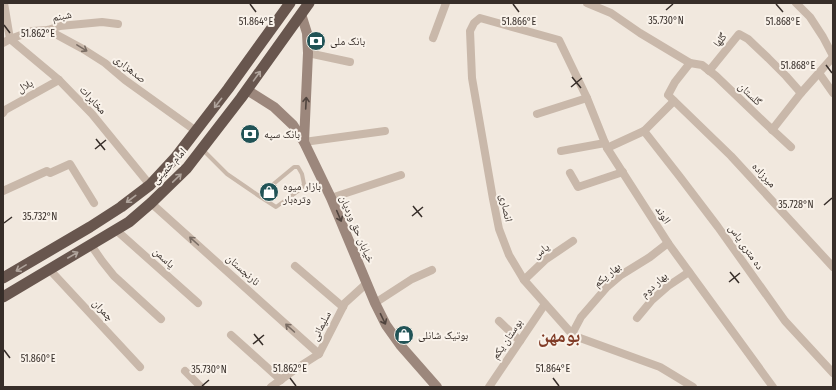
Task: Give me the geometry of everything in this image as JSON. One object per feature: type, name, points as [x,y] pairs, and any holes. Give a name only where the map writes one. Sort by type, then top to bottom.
[{"type":"highway","name":"امام خمینی","points":[[3,278],[96,223],[150,184],[175,158],[196,131],[290,3]]},
{"type":"highway","name":"امام خمینی","points":[[3,297],[129,222],[151,203],[187,168],[247,90],[309,3]]},
{"type":"main road","points":[[301,14],[307,33],[308,53],[304,142]]},
{"type":"main road","name":"خیابان حق وردیان","points":[[247,90],[274,107],[293,125],[304,142],[331,198],[375,303],[386,325],[401,346],[437,387]]},
{"type":"street","points":[[433,38],[446,3]]},
{"type":"street","name":"گلستان","points":[[587,3],[611,13],[640,33],[690,63],[702,65],[791,147]]},
{"type":"street","points":[[772,130],[801,93],[833,57],[824,37],[810,18],[796,3]]},
{"type":"street","points":[[4,6],[7,41]]},
{"type":"street","name":"انصاری","points":[[558,40],[480,18],[474,23],[470,32],[472,78],[493,200],[499,229],[509,255],[524,280],[572,334],[660,367],[693,387]]},
{"type":"street","name":"شبنم","points":[[7,41],[32,31],[48,30],[60,26],[102,22],[118,24]]},
{"type":"street","name":"صدهزاری","points":[[48,30],[105,63],[124,80],[196,131]]},
{"type":"street","name":"گلها","points":[[709,71],[739,34],[748,38],[801,93]]},
{"type":"street","name":"الوند","points":[[558,40],[587,98],[606,145],[668,243],[773,387]]},
{"type":"street","name":"مخابرات","points":[[7,41],[59,80],[92,114],[150,184]]},
{"type":"street","points":[[308,53],[350,62]]},
{"type":"street","points":[[561,151],[606,145],[644,132],[674,101],[668,95],[675,82],[690,63]]},
{"type":"street","points":[[819,73],[833,93]]},
{"type":"street","name":"بلال","points":[[3,113],[5,110],[59,80]]},
{"type":"street","points":[[536,114],[587,98]]},
{"type":"street","name":"میرزاده","points":[[674,101],[736,161],[833,267]]},
{"type":"street","points":[[304,142],[385,131]]},
{"type":"street","name":"ده متری یاس","points":[[644,132],[718,227],[785,321],[833,373]]},
{"type":"street","points":[[3,191],[46,171],[50,173],[70,164],[94,203]]},
{"type":"street","points":[[570,173],[578,187],[623,172]]},
{"type":"street","points":[[331,198],[400,175]]},
{"type":"street","name":"نارنجستان","points":[[151,203],[319,354]]},
{"type":"street","name":"یاسمن","points":[[116,230],[198,303]]},
{"type":"street","name":"یاس","points":[[524,280],[545,260],[573,241]]},
{"type":"street","name":"بهار یکم","points":[[572,334],[582,317],[606,287],[668,243]]},
{"type":"street","points":[[91,244],[114,276],[161,319]]},
{"type":"street","points":[[295,266],[343,307]]},
{"type":"street","name":"چمران","points":[[49,269],[140,367]]},
{"type":"street","points":[[375,303],[412,279],[432,270]]},
{"type":"street","name":"بهار دوم","points":[[637,318],[652,300],[668,286],[689,272]]},
{"type":"street","name":"سلیمانی","points":[[271,387],[319,354],[345,303],[367,283]]},
{"type":"street","name":"بوستان یکم","points":[[488,387],[545,304]]},
{"type":"street","points":[[499,321],[520,341]]},
{"type":"street","points":[[231,335],[281,380]]},
{"type":"street","points":[[185,371],[201,387]]},
{"type":"lane","points":[[202,149],[227,174],[259,196],[276,207],[301,189],[304,184],[302,174],[298,167],[294,167],[259,196]]},
{"type":"place","name":"بانک ملی","points":[[316,41]]},
{"type":"place","name":"بانک سپه","points":[[250,134]]},
{"type":"place","name":"بازار میوه وتره‌بار","points":[[269,192]]},
{"type":"place","name":"بوتیک شانلی","points":[[404,335]]},
{"type":"district","name":"بومهن","points":[[559,335]]}]
